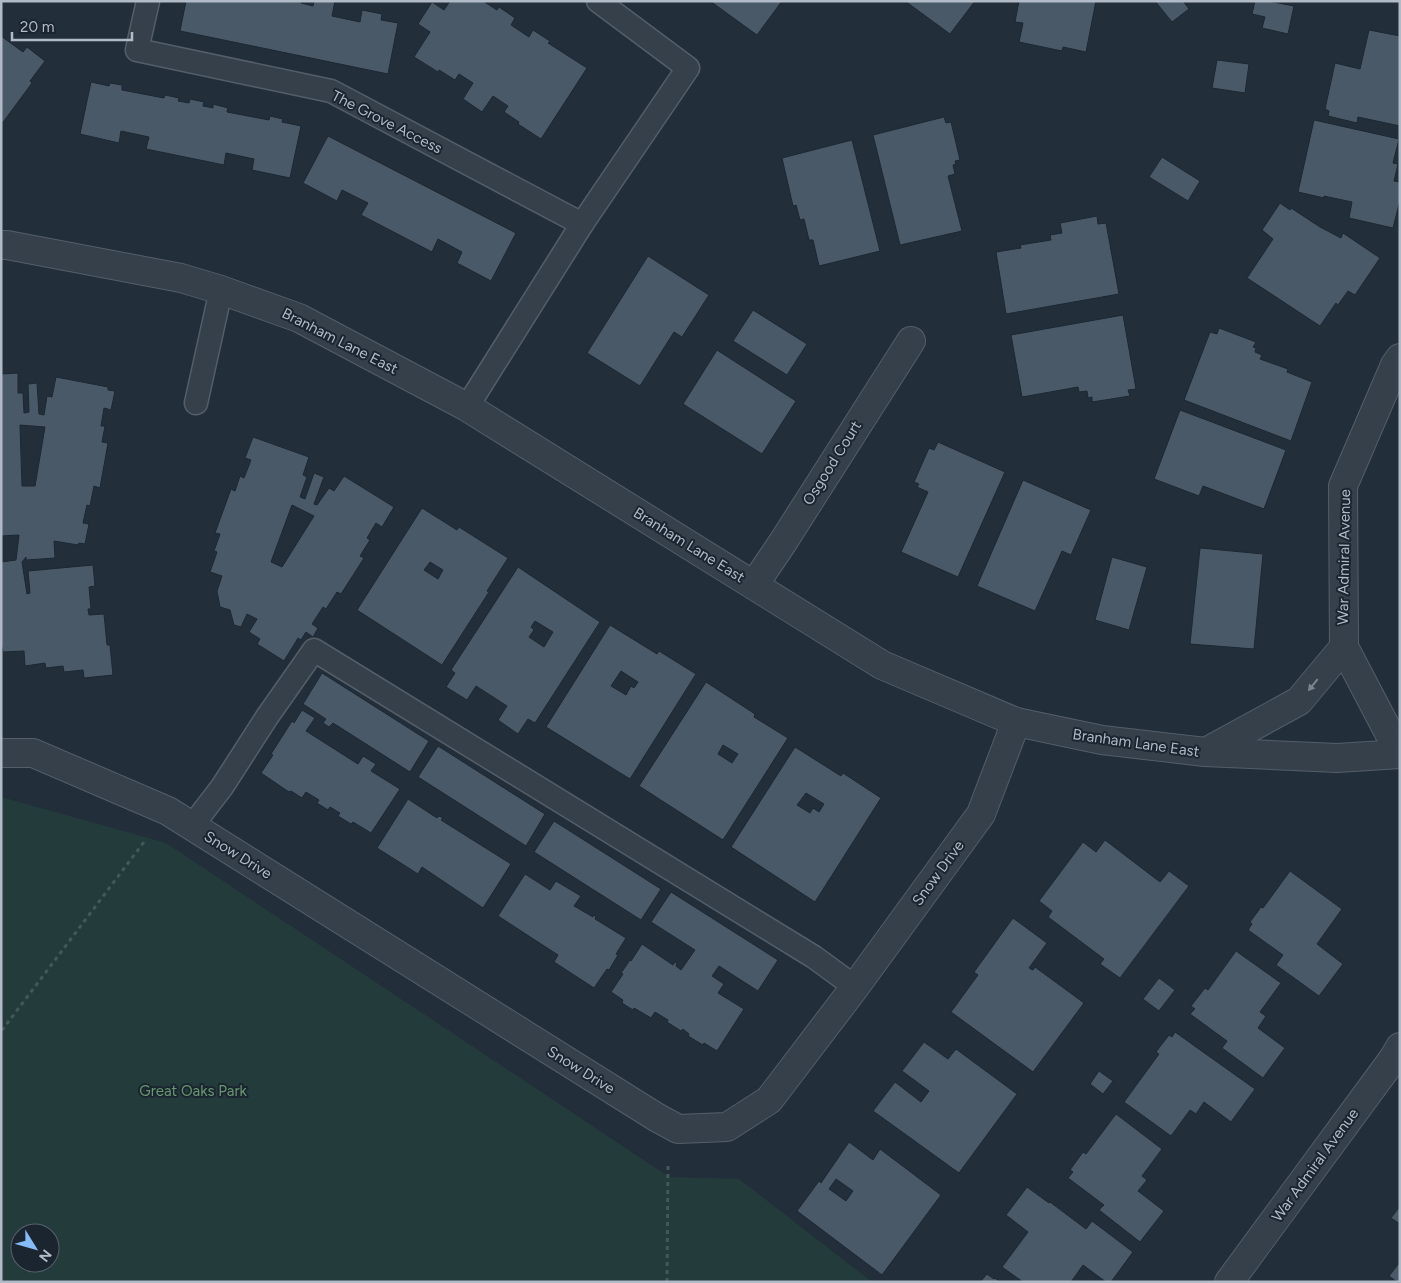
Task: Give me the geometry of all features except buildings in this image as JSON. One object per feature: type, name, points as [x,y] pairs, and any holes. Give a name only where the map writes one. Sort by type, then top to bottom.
[{"type":"street","name":"Branham Lane East","points":[[1,245],[16,246],[181,278],[299,318],[467,407],[882,665],[1016,722],[1102,740],[1205,752],[1337,758],[1400,754]]},
{"type":"street","name":"Osgood Court","points":[[754,585],[911,341]]},
{"type":"street","name":"War Admiral Avenue","points":[[1400,358],[1395,365],[1343,486],[1344,647],[1400,754]]},
{"type":"street","points":[[1205,752],[1299,701],[1344,647]]},
{"type":"street","name":"Snow Drive","points":[[1,753],[33,753],[168,811],[678,1129],[727,1127],[769,1100],[855,987],[981,814],[1016,722]]},
{"type":"street","name":"War Admiral Avenue","points":[[1229,1282],[1400,1048]]},
{"type":"lane","name":"The Grove Access","points":[[148,1],[138,50],[331,92],[582,224]]},
{"type":"lane","points":[[467,407],[582,224],[688,68],[598,1]]},
{"type":"lane","points":[[196,403],[221,290]]},
{"type":"lane","points":[[192,826],[222,787],[314,650],[814,957],[855,987]]},
{"type":"path","points":[[1,1029],[3,1029],[144,842]]},
{"type":"path","points":[[667,1282],[668,1164],[678,1129]]},
{"type":"green space","name":"Great Oaks Park","points":[[1,797],[166,843],[669,1177],[739,1179],[872,1282],[1,1282]]}]
